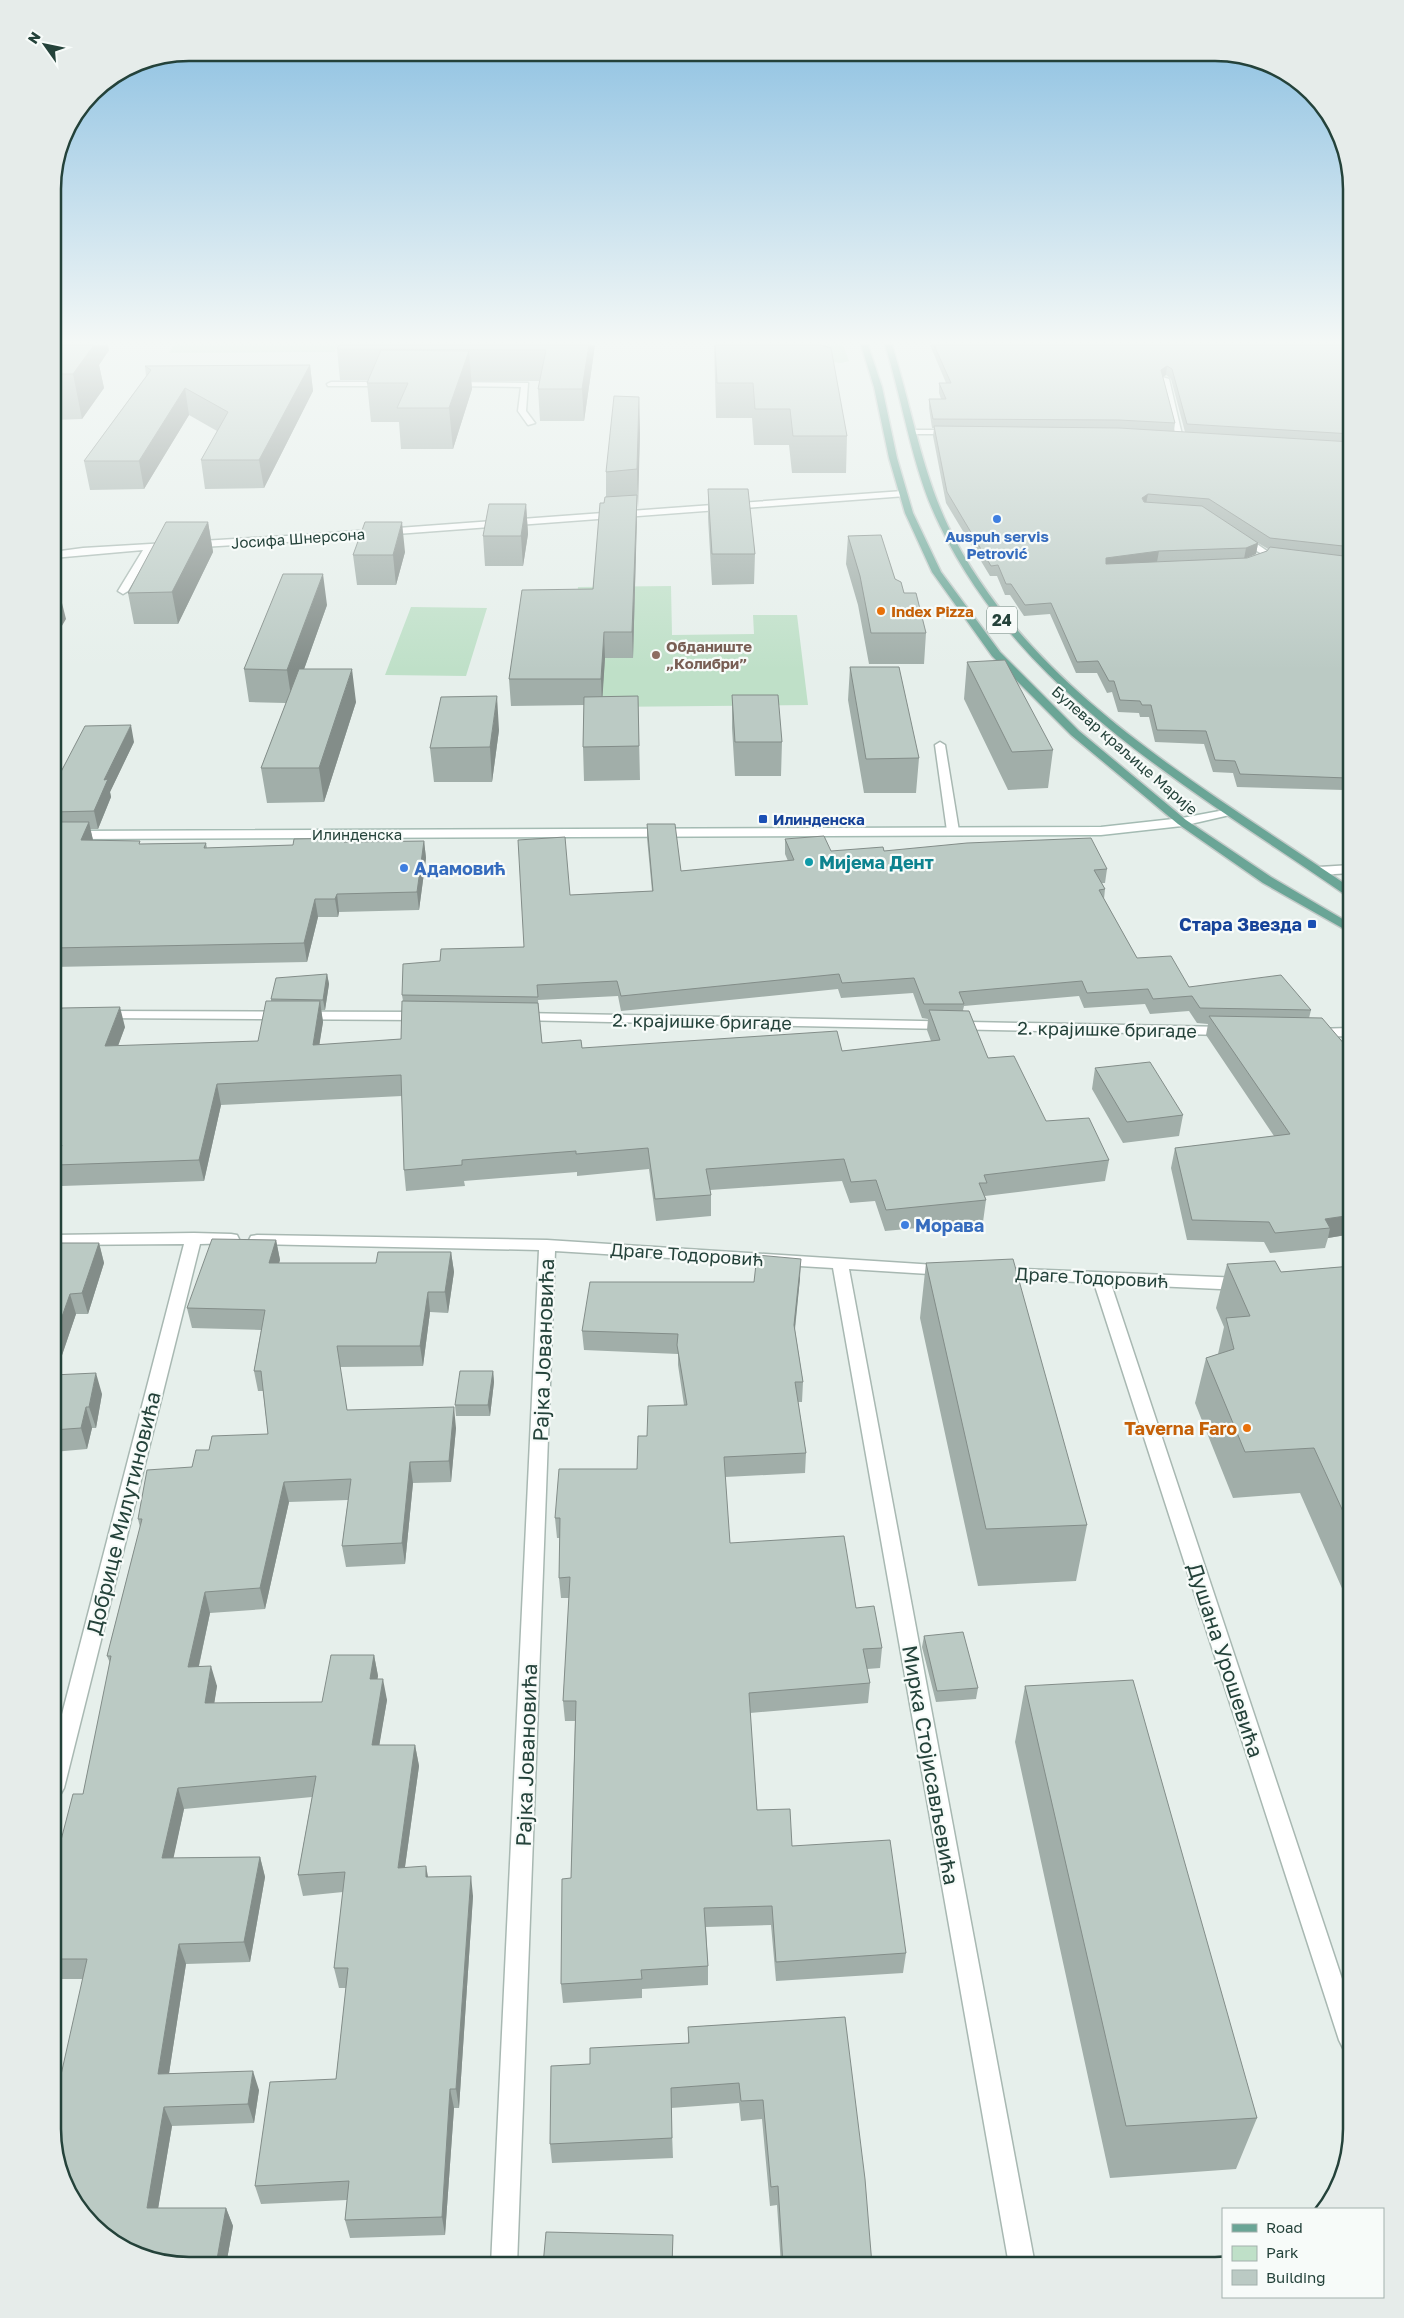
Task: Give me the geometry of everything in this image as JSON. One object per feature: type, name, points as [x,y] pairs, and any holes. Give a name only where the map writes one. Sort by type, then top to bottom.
[{"type":"main road","name":"Булевар краљице Марије","points":[[893,453],[909,513],[937,572],[996,654],[1075,733],[1182,822],[1254,872],[1343,924]]},
{"type":"main road","name":"Булевар краљице Марије","points":[[919,453],[927,482],[945,526],[977,584],[1010,629],[1058,681],[1132,742],[1230,812],[1343,887]]},
{"type":"street","name":"Јосифа Шнерсона","points":[[62,554],[313,538],[903,494]]},
{"type":"street","points":[[1230,530],[1265,553],[1291,556]]},
{"type":"street","points":[[123,591],[149,547]]},
{"type":"street","points":[[1254,561],[1262,558],[1265,553]]},
{"type":"street","points":[[940,745],[953,831]]},
{"type":"street","name":"Илинденска","points":[[62,835],[1101,831],[1182,822],[1230,812]]},
{"type":"street","points":[[1319,871],[1343,870]]},
{"type":"street","points":[[62,1015],[433,1016]]},
{"type":"street","name":"2. крајишке бригаде","points":[[512,1017],[1243,1032]]},
{"type":"street","points":[[1303,1033],[1343,1032]]},
{"type":"street","name":"Драге Тодоровић","points":[[61,1240],[194,1238],[547,1244],[965,1271]]},
{"type":"street","name":"Добрице Милутиновића","points":[[61,1752],[194,1238]]},
{"type":"street","name":"Рајка Јовановића","points":[[504,2256],[547,1244]]},
{"type":"street","name":"Мирка Стојисављевића","points":[[840,1264],[1020,2257]]},
{"type":"street","name":"Драге Тодоровић","points":[[985,1272],[1100,1279],[1255,1284]]},
{"type":"street","name":"Душана Урошевића","points":[[1100,1279],[1343,2013]]},
{"type":"green space","name":"Обданиште „Колибри”","points":[[671,586],[672,635],[754,634],[753,615],[797,615],[808,705],[602,707],[575,614],[578,587]]},
{"type":"green space","points":[[411,607],[487,608],[466,676],[385,675]]},
{"type":"building","points":[[90,453],[144,453],[139,461],[84,461]]},
{"type":"building","points":[[205,453],[263,453],[259,460],[201,460]]},
{"type":"building","points":[[608,453],[637,453],[637,469],[606,472]]},
{"type":"building","points":[[939,453],[1343,453],[1343,546],[1270,538],[1209,499],[1148,494],[1142,498],[1144,502],[1202,506],[1258,543],[1246,548],[1159,551],[1106,558],[1106,564],[1247,558],[1267,551],[1270,547],[1343,556],[1343,778],[1240,774],[1235,761],[1215,760],[1206,731],[1157,730],[1151,705],[1142,705],[1140,701],[1120,700],[1114,681],[1109,681],[1098,661],[1077,662],[1051,603],[1025,605],[1011,584],[1006,584],[998,565],[991,566],[947,492]]},
{"type":"building","points":[[708,489],[748,489],[755,554],[712,554]]},
{"type":"building","points":[[637,495],[632,632],[604,632],[601,679],[509,679],[522,590],[593,589],[600,503],[604,503],[605,497]]},
{"type":"building","points":[[489,504],[526,504],[521,536],[483,536]]},
{"type":"building","points":[[166,522],[208,522],[172,592],[128,593]]},
{"type":"building","points":[[365,522],[402,522],[393,555],[353,555]]},
{"type":"building","points":[[881,535],[895,579],[901,582],[904,593],[916,593],[926,633],[871,633],[860,576],[848,536]]},
{"type":"building","points":[[283,574],[323,574],[287,670],[244,669]]},
{"type":"building","points":[[1005,660],[1053,750],[1012,752],[967,662]]},
{"type":"building","points":[[850,667],[899,667],[919,758],[866,759]]},
{"type":"building","points":[[299,669],[352,669],[319,768],[261,768]]},
{"type":"building","points":[[732,695],[778,695],[782,742],[735,742]]},
{"type":"building","points":[[497,696],[490,747],[430,748],[441,697]]},
{"type":"building","points":[[638,696],[639,746],[583,747],[584,697]]},
{"type":"building","points":[[131,725],[104,780],[108,779],[94,811],[62,812],[62,770],[85,726]]},
{"type":"building","points":[[62,822],[89,822],[81,840],[140,841],[139,844],[206,843],[204,848],[293,845],[294,839],[344,838],[344,842],[424,841],[417,892],[337,894],[335,899],[315,899],[304,943],[62,948]]},
{"type":"building","points":[[647,824],[675,824],[681,871],[794,860],[785,839],[824,836],[831,851],[883,847],[884,851],[967,843],[1091,838],[1107,869],[1094,870],[1105,889],[1099,890],[1137,958],[1171,956],[1189,987],[1281,975],[1311,1010],[1200,1008],[1192,996],[1153,999],[1148,989],[1087,993],[1082,981],[959,992],[964,1004],[924,1004],[914,978],[842,983],[839,974],[621,996],[617,981],[537,985],[538,997],[402,995],[403,964],[440,961],[441,949],[524,947],[518,840],[565,837],[570,895],[653,891]]},
{"type":"building","points":[[327,974],[323,1000],[271,999],[276,978]]},
{"type":"building","points":[[266,1001],[320,1001],[313,1045],[401,1039],[402,1001],[538,1003],[542,1043],[581,1040],[582,1048],[837,1031],[842,1051],[940,1040],[929,1010],[969,1011],[988,1058],[1014,1056],[1046,1121],[1089,1118],[1109,1160],[984,1175],[987,1183],[979,1183],[986,1200],[886,1210],[876,1180],[851,1182],[844,1159],[706,1169],[711,1195],[655,1199],[648,1148],[576,1154],[576,1151],[462,1160],[462,1165],[404,1170],[401,1075],[217,1084],[199,1160],[61,1165],[62,1008],[120,1007],[105,1046],[258,1041]]},
{"type":"building","points":[[1209,1016],[1322,1018],[1343,1042],[1343,1216],[1325,1219],[1330,1228],[1275,1233],[1269,1222],[1192,1220],[1175,1148],[1290,1134]]},
{"type":"building","points":[[1150,1062],[1183,1115],[1127,1122],[1095,1068]]},
{"type":"building","points":[[212,1239],[276,1240],[269,1263],[376,1263],[378,1252],[451,1252],[445,1292],[428,1292],[420,1346],[337,1346],[347,1410],[454,1407],[449,1461],[410,1462],[402,1543],[342,1546],[351,1479],[284,1482],[260,1588],[205,1592],[188,1667],[211,1666],[205,1703],[322,1702],[331,1655],[374,1655],[370,1679],[383,1679],[372,1745],[415,1745],[398,1868],[426,1866],[426,1877],[471,1876],[456,2089],[450,2089],[442,2217],[345,2220],[349,2181],[255,2186],[270,2082],[336,2079],[348,1968],[334,1968],[345,1872],[298,1875],[316,1776],[178,1788],[162,1858],[260,1857],[244,1942],[179,1944],[158,2074],[253,2071],[248,2104],[164,2107],[147,2208],[226,2208],[218,2256],[181,2256],[148,2250],[133,2244],[105,2225],[93,2213],[74,2185],[64,2154],[61,2129],[61,2075],[87,1959],[61,1959],[61,1840],[73,1794],[83,1794],[111,1656],[107,1656],[142,1519],[138,1519],[147,1470],[192,1467],[196,1450],[209,1450],[212,1436],[268,1434],[261,1371],[254,1371],[265,1310],[187,1308]]},
{"type":"building","points":[[61,1243],[99,1243],[82,1293],[70,1294],[61,1318]]},
{"type":"building","points":[[757,1255],[801,1259],[794,1325],[803,1382],[795,1382],[806,1453],[724,1457],[730,1543],[844,1536],[856,1608],[874,1606],[882,1648],[863,1649],[870,1683],[749,1693],[757,1810],[790,1809],[792,1846],[890,1840],[906,1953],[776,1962],[772,1906],[704,1908],[708,1966],[641,1970],[642,1979],[561,1984],[562,1879],[571,1878],[576,1701],[563,1701],[570,1577],[559,1578],[560,1518],[555,1518],[559,1469],[637,1469],[638,1436],[647,1436],[648,1406],[687,1405],[677,1345],[678,1334],[582,1331],[590,1282],[754,1282]]},
{"type":"building","points":[[1013,1259],[1087,1525],[986,1529],[926,1263]]},
{"type":"building","points":[[1275,1261],[1281,1272],[1343,1267],[1343,1511],[1314,1448],[1245,1452],[1206,1358],[1234,1349],[1226,1318],[1250,1316],[1227,1264]]},
{"type":"building","points":[[460,1371],[493,1371],[488,1405],[455,1405]]},
{"type":"building","points":[[96,1373],[89,1407],[86,1407],[81,1428],[61,1429],[61,1375]]},
{"type":"building","points":[[963,1632],[978,1688],[937,1691],[924,1636]]},
{"type":"building","points":[[1133,1680],[1257,2118],[1126,2126],[1025,1686]]},
{"type":"building","points":[[845,2017],[865,2179],[871,2257],[782,2257],[778,2186],[771,2187],[763,2100],[741,2101],[739,2083],[671,2088],[672,2138],[550,2144],[551,2066],[590,2064],[590,2048],[689,2043],[688,2027]]},
{"type":"building","points":[[546,2232],[673,2235],[672,2256],[544,2256]]},
{"type":"place","name":"Auspuh servis Petrović","points":[[997,519]]},
{"type":"place","name":"Index Pizza","points":[[881,611]]},
{"type":"place","name":"Обданиште „Колибри”","points":[[656,655]]},
{"type":"place","name":"Илинденска","points":[[763,819]]},
{"type":"place","name":"Мијема Дент","points":[[809,862]]},
{"type":"place","name":"Адамовић","points":[[404,868]]},
{"type":"place","name":"Стара Звезда","points":[[1312,924]]},
{"type":"place","name":"Морава","points":[[905,1225]]},
{"type":"place","name":"Taverna Faro","points":[[1247,1428]]}]
